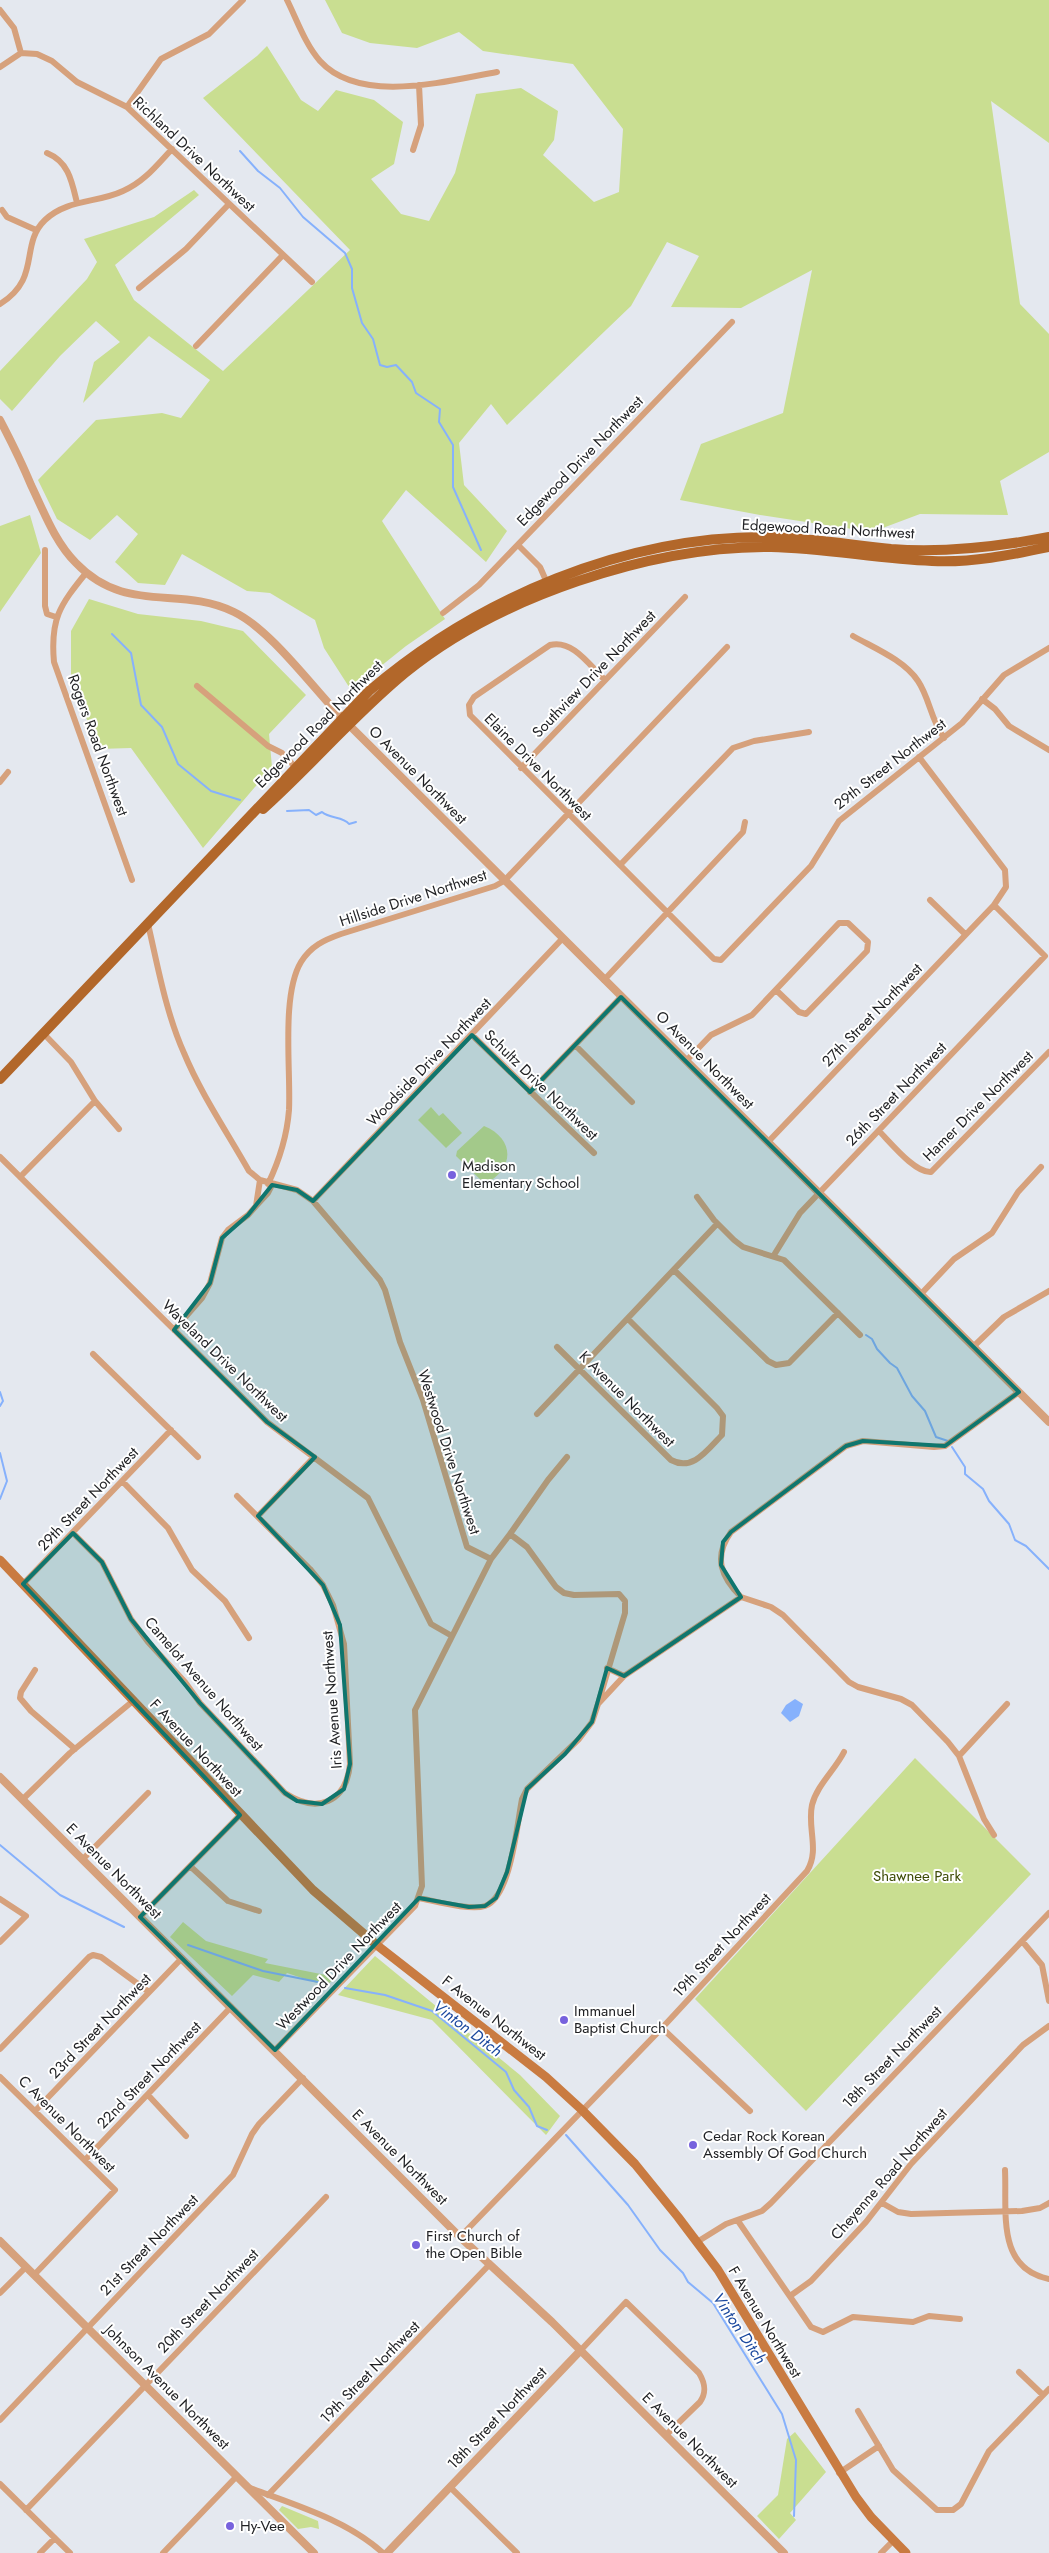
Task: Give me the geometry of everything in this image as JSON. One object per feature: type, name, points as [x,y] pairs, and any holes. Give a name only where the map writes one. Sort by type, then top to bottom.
[{"type":"main road","name":"Edgewood Road Northwest","points":[[550,588],[626,556],[669,546],[715,540],[771,538],[892,549],[934,550],[968,549],[1049,537]]},
{"type":"main road","name":"Edgewood Road Northwest","points":[[0,1078],[227,842],[299,771],[401,663],[439,636],[485,610],[550,588],[630,565],[680,554],[723,549],[772,547],[935,562],[984,558],[1049,547]]},
{"type":"main road","name":"F Avenue Northwest","points":[[0,1560],[313,1890],[378,1946],[508,2045],[582,2110],[646,2177],[718,2270],[839,2472],[871,2517],[906,2553]]},
{"type":"street","points":[[127,107],[161,59],[210,34],[243,0]]},
{"type":"street","points":[[286,0],[311,49],[335,73],[350,80],[369,85],[419,85],[497,72]]},
{"type":"street","points":[[0,10],[14,28],[21,54],[0,67]]},
{"type":"street","name":"Richland Drive Northwest","points":[[21,54],[44,56],[77,82],[127,107],[312,282]]},
{"type":"street","points":[[413,150],[421,125],[419,85]]},
{"type":"street","points":[[0,304],[18,290],[26,277],[36,230],[55,212],[122,192],[137,184],[172,149]]},
{"type":"street","points":[[47,153],[57,157],[70,173],[77,204]]},
{"type":"street","points":[[139,288],[186,249],[229,204]]},
{"type":"street","points":[[2,210],[7,216],[36,230]]},
{"type":"street","points":[[196,346],[283,255]]},
{"type":"street","name":"Edgewood Drive Northwest","points":[[443,613],[469,594],[518,545],[732,322]]},
{"type":"street","points":[[0,420],[62,547],[86,573],[112,588],[134,596],[201,601],[236,613],[262,631],[345,722]]},
{"type":"street","points":[[518,545],[540,567],[550,588]]},
{"type":"street","points":[[45,550],[45,606],[47,614],[56,617]]},
{"type":"street","name":"Rogers Road Northwest","points":[[86,573],[62,602],[56,617],[52,642],[54,662],[132,880]]},
{"type":"street","name":"Southview Drive Northwest","points":[[521,768],[684,597]]},
{"type":"street","points":[[854,636],[910,671],[925,693],[934,724],[944,738]]},
{"type":"street","name":"Elaine Drive Northwest","points":[[605,680],[572,648],[558,643],[550,645],[474,697],[469,705],[473,720],[714,959],[721,960]]},
{"type":"street","name":"Hillside Drive Northwest","points":[[174,1330],[202,1298],[210,1283],[222,1238],[228,1230],[248,1215],[268,1193],[283,1144],[289,1111],[290,1016],[293,984],[300,963],[309,950],[321,941],[495,886],[504,881],[727,647]]},
{"type":"street","name":"29th Street Northwest","points":[[721,960],[817,859],[830,831],[838,821],[962,723],[1004,676],[1049,648]]},
{"type":"street","points":[[197,686],[268,746],[282,754],[299,771]]},
{"type":"street","points":[[982,699],[995,709],[1009,726],[1049,750]]},
{"type":"street","name":"O Avenue Northwest","points":[[345,722],[1049,1422]]},
{"type":"street","points":[[620,866],[734,748],[754,740],[808,732]]},
{"type":"street","name":"27th Street Northwest","points":[[768,1142],[1004,893],[1007,882],[1002,863],[919,757]]},
{"type":"street","points":[[0,782],[8,772]]},
{"type":"street","points":[[604,980],[744,832],[745,822]]},
{"type":"street","points":[[930,900],[965,934]]},
{"type":"street","name":"26th Street Northwest","points":[[774,1255],[800,1213],[1045,956],[994,905]]},
{"type":"street","points":[[686,1061],[711,1035],[752,1015],[842,921],[848,923],[868,942],[867,951],[809,1013],[799,1012],[776,990]]},
{"type":"street","name":"Westwood Drive Northwest","points":[[148,924],[162,986],[183,1052],[200,1087],[249,1171],[260,1180],[270,1184],[297,1190],[312,1201],[380,1280],[385,1290],[400,1342],[423,1400],[465,1542],[467,1547],[475,1553],[491,1559],[415,1710],[422,1886],[419,1898],[378,1946],[275,2050]]},
{"type":"street","name":"Woodside Drive Northwest","points":[[312,1201],[562,939]]},
{"type":"street","points":[[530,1092],[621,997]]},
{"type":"street","points":[[44,1034],[71,1062],[95,1101],[119,1128]]},
{"type":"street","name":"Schultz Drive Northwest","points":[[472,1035],[594,1153]]},
{"type":"street","points":[[575,1046],[632,1102]]},
{"type":"street","name":"Hamer Drive Northwest","points":[[880,1131],[924,1173],[932,1172],[1049,1052]]},
{"type":"street","points":[[20,1177],[95,1101]]},
{"type":"street","name":"Waveland Drive Northwest","points":[[0,1157],[267,1422],[368,1498],[429,1619],[437,1628],[452,1636]]},
{"type":"street","points":[[921,1294],[954,1259],[992,1232],[1018,1192],[1042,1167]]},
{"type":"street","points":[[256,1206],[260,1180]]},
{"type":"street","points":[[697,1198],[717,1224],[743,1247],[774,1255],[784,1260],[860,1335]]},
{"type":"street","points":[[537,1414],[717,1224]]},
{"type":"street","points":[[674,1270],[768,1361],[776,1365],[786,1365],[838,1313]]},
{"type":"street","points":[[974,1346],[1004,1317],[1049,1291]]},
{"type":"street","name":"K Avenue Northwest","points":[[557,1347],[671,1460],[686,1464],[694,1462],[722,1435],[723,1416],[628,1319]]},
{"type":"street","points":[[93,1354],[198,1457]]},
{"type":"street","points":[[994,1835],[984,1819],[959,1756],[912,1705],[901,1699],[858,1687],[849,1682],[783,1615],[772,1607],[741,1597],[731,1586],[721,1565],[724,1542],[731,1532],[846,1446],[863,1441],[934,1447],[945,1446],[1019,1392]]},
{"type":"street","name":"29th Street Northwest","points":[[23,1584],[171,1430]]},
{"type":"street","points":[[258,1516],[314,1457]]},
{"type":"street","points":[[491,1559],[567,1457]]},
{"type":"street","points":[[122,1481],[168,1528],[192,1570],[225,1601],[249,1638]]},
{"type":"street","name":"Iris Avenue Northwest","points":[[237,1496],[324,1585],[340,1624],[344,1644],[350,1764],[349,1778],[344,1789]]},
{"type":"street","name":"Camelot Avenue Northwest","points":[[73,1532],[102,1562],[132,1619],[148,1642],[200,1703],[285,1793],[297,1801],[322,1804],[334,1798],[344,1789]]},
{"type":"street","points":[[419,1898],[469,1907],[484,1906],[496,1898],[502,1889],[507,1872],[522,1799],[527,1789],[579,1739],[592,1722],[626,1605],[622,1596],[618,1594],[574,1595],[564,1593],[556,1587],[527,1547],[510,1534]]},
{"type":"street","points":[[598,1704],[624,1676],[741,1597]]},
{"type":"street","points":[[607,1668],[624,1676]]},
{"type":"street","points":[[34,1670],[21,1692],[20,1698],[31,1711],[75,1749]]},
{"type":"street","points":[[23,1799],[75,1749],[133,1701]]},
{"type":"street","points":[[959,1756],[1007,1704]]},
{"type":"street","name":"19th Street Northwest","points":[[460,2237],[662,2028],[807,1871],[813,1858],[812,1806],[822,1784],[838,1765],[844,1752]]},
{"type":"street","name":"E Avenue Northwest","points":[[0,1777],[460,2237],[522,2293],[784,2553]]},
{"type":"street","points":[[83,1859],[148,1793]]},
{"type":"street","points":[[140,1917],[240,1815]]},
{"type":"street","points":[[190,1866],[228,1900],[259,1911]]},
{"type":"street","points":[[0,1899],[26,1916],[0,1942]]},
{"type":"street","name":"18th Street Northwest","points":[[697,2242],[714,2230],[762,2211],[772,2203],[1049,1913]]},
{"type":"street","points":[[1022,1941],[1042,1965],[1049,2001]]},
{"type":"street","points":[[0,2049],[93,1955],[101,1957],[149,1992]]},
{"type":"street","name":"23rd Street Northwest","points":[[36,2110],[182,1958]]},
{"type":"street","name":"22nd Street Northwest","points":[[85,2160],[231,2007]]},
{"type":"street","name":"Cheyenne Road Northwest","points":[[790,2296],[811,2281],[882,2202],[910,2164],[1023,2045],[1049,2026]]},
{"type":"street","points":[[662,2028],[750,2111]]},
{"type":"street","name":"C Avenue Northwest","points":[[0,2078],[36,2110],[115,2190],[34,2275]]},
{"type":"street","name":"21st Street Northwest","points":[[0,2420],[233,2175],[259,2124],[303,2078]]},
{"type":"street","points":[[148,2095],[186,2136]]},
{"type":"street","points":[[1005,2170],[1008,2243],[1013,2256],[1024,2269],[1037,2277],[1049,2279]]},
{"type":"street","name":"20th Street Northwest","points":[[26,2510],[326,2197]]},
{"type":"street","points":[[882,2202],[898,2212],[911,2214],[1007,2212],[1040,2208],[1049,2203]]},
{"type":"street","points":[[738,2221],[811,2327],[823,2332],[853,2317],[913,2322],[929,2316],[960,2319]]},
{"type":"street","name":"Johnson Avenue Northwest","points":[[0,2241],[314,2553]]},
{"type":"street","name":"19th Street Northwest","points":[[268,2495],[489,2265]]},
{"type":"street","points":[[0,2293],[26,2267]]},
{"type":"street","name":"18th Street Northwest","points":[[387,2553],[626,2302],[699,2373],[704,2382],[704,2396],[700,2402],[666,2435]]},
{"type":"street","points":[[1019,2372],[1043,2395]]},
{"type":"street","points":[[858,2411],[893,2470],[937,2510],[953,2510],[961,2504],[968,2494],[989,2452],[1049,2389]]},
{"type":"street","points":[[839,2472],[879,2446]]},
{"type":"street","points":[[163,2553],[237,2476]]},
{"type":"street","points":[[0,2484],[70,2553]]},
{"type":"street","points":[[450,2486],[517,2553]]},
{"type":"street","points":[[249,2488],[340,2524],[374,2544],[383,2553]]},
{"type":"street","points":[[40,2553],[55,2538]]},
{"type":"street","points":[[881,2553],[893,2541]]},
{"type":"highlighted area","points":[[621,997],[1019,1392],[945,1446],[863,1441],[846,1446],[731,1532],[723,1542],[721,1565],[741,1597],[624,1676],[607,1668],[592,1722],[565,1754],[527,1789],[507,1872],[496,1898],[485,1906],[469,1907],[419,1898],[275,2050],[140,1917],[240,1815],[23,1584],[73,1533],[102,1562],[131,1619],[200,1703],[285,1793],[297,1801],[322,1804],[344,1789],[350,1764],[340,1625],[323,1585],[258,1516],[315,1457],[267,1422],[174,1330],[210,1283],[222,1238],[248,1215],[272,1185],[297,1190],[313,1201],[472,1035],[530,1092]]},
{"type":"green space","points":[[325,0],[1049,0],[1049,143],[991,101],[1020,304],[1049,334],[1049,452],[1000,481],[1008,515],[920,514],[872,532],[760,515],[680,500],[701,444],[783,413],[812,270],[741,308],[671,307],[699,256],[667,242],[631,306],[507,425],[491,404],[459,443],[464,485],[507,531],[486,562],[406,490],[382,521],[445,619],[406,646],[351,690],[324,648],[315,620],[270,593],[247,591],[182,554],[165,585],[138,583],[115,562],[138,534],[117,515],[90,540],[57,519],[38,480],[96,420],[162,413],[181,418],[210,380],[149,336],[83,403],[94,362],[120,342],[96,321],[60,356],[12,411],[0,399],[0,371],[87,279],[97,262],[84,239],[154,217],[194,190],[199,195],[115,265],[134,300],[223,371],[350,250],[203,98],[267,46],[301,100],[318,111],[336,90],[374,100],[403,122],[394,164],[371,179],[401,214],[429,221],[455,173],[476,94],[521,88],[558,111],[554,140],[543,155],[594,202],[619,192],[623,129],[573,64],[483,51],[459,32],[417,48],[370,43],[342,33]]},
{"type":"green space","points":[[30,515],[41,553],[0,612],[0,526]]},
{"type":"green space","points":[[89,599],[138,614],[201,621],[243,631],[306,695],[269,734],[272,767],[203,848],[131,748],[98,749],[71,677],[71,631]]},
{"type":"green space","points":[[431,1107],[439,1116],[443,1113],[462,1133],[446,1148],[418,1120]]},
{"type":"green space","points":[[484,1126],[502,1139],[506,1146],[507,1155],[502,1171],[485,1184],[456,1156],[457,1151]]},
{"type":"green space","name":"Shawnee Park","points":[[915,1758],[1031,1874],[806,2111],[695,1999]]},
{"type":"green space","points":[[183,1922],[206,1941],[268,1959],[265,1963],[336,1977],[326,1986],[287,1973],[279,1982],[253,1975],[232,1996],[170,1937]]},
{"type":"green space","points":[[375,1956],[520,2075],[560,2116],[546,2135],[432,2020],[338,1995]]},
{"type":"green space","points":[[795,2432],[826,2472],[790,2513],[796,2520],[779,2539],[757,2516],[778,2495],[787,2439]]},
{"type":"green space","points":[[282,2506],[318,2521],[319,2529],[311,2527],[298,2529],[279,2510]]},
{"type":"water","points":[[795,1699],[803,1704],[799,1716],[790,1722],[781,1713],[786,1705]]},
{"type":"waterway","points":[[240,151],[258,171],[280,188],[303,217],[345,253],[352,269],[352,288],[362,323],[373,339],[380,365],[387,367],[396,365],[412,382],[416,393],[440,409],[439,422],[453,445],[453,487],[481,550]]},
{"type":"waterway","points":[[112,634],[131,653],[141,705],[162,727],[178,764],[211,791],[240,800]]},
{"type":"waterway","points":[[287,811],[309,810],[316,815],[322,812],[346,821],[349,824],[356,822]]},
{"type":"waterway","points":[[866,1335],[872,1339],[877,1349],[890,1363],[897,1368],[912,1396],[925,1411],[936,1437],[948,1441]]},
{"type":"waterway","points":[[0,1392],[3,1401],[0,1406]]},
{"type":"waterway","points":[[952,1447],[965,1467],[965,1474],[983,1489],[989,1501],[1009,1524],[1015,1540],[1026,1546],[1049,1569]]},
{"type":"waterway","points":[[0,1453],[7,1481],[0,1499]]},
{"type":"waterway","name":"Vinton Ditch","points":[[0,1845],[60,1895],[124,1927]]},
{"type":"waterway","name":"Vinton Ditch","points":[[188,1945],[263,1971],[328,1984]]},
{"type":"waterway","name":"Vinton Ditch","points":[[345,1988],[385,1995],[432,2011],[506,2072],[514,2090],[529,2107],[537,2126],[547,2130]]},
{"type":"waterway","name":"Vinton Ditch","points":[[566,2135],[628,2205],[660,2250],[683,2273],[688,2282],[713,2303],[782,2414],[796,2460],[794,2516]]},
{"type":"place","name":"Madison Elementary School","points":[[452,1175]]},
{"type":"place","name":"Immanuel Baptist Church","points":[[564,2020]]},
{"type":"place","name":"Cedar Rock Korean Assembly Of God Church","points":[[693,2145]]},
{"type":"place","name":"First Church of the Open Bible","points":[[416,2245]]},
{"type":"place","name":"Hy-Vee","points":[[230,2526]]}]
